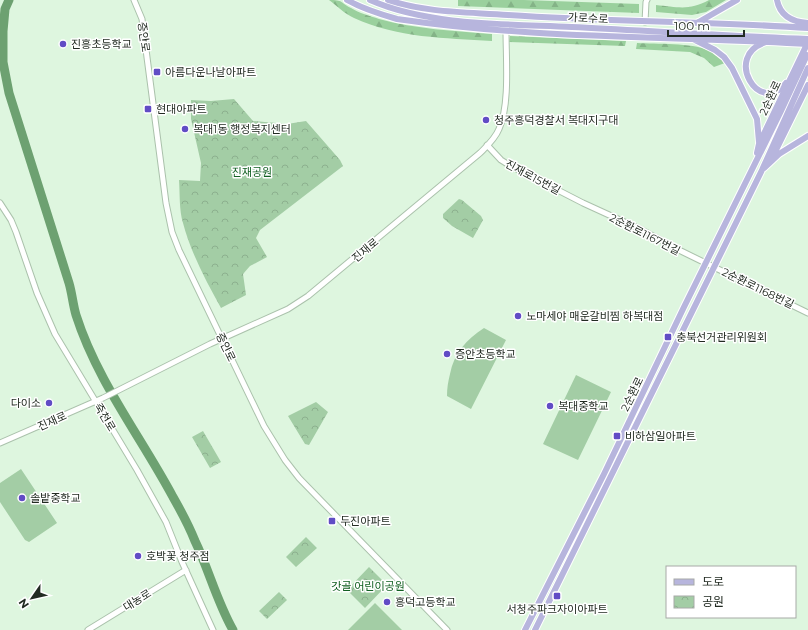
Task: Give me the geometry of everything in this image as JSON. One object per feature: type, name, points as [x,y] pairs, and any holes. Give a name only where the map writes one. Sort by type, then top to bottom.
[{"type":"main road","points":[[348,0],[360,7],[380,14],[418,22],[452,20]]},
{"type":"main road","name":"가로수로","points":[[370,0],[382,6],[402,11],[465,22],[786,38],[808,42]]},
{"type":"main road","name":"가로수로","points":[[388,0],[429,10],[453,12],[645,22],[808,28]]},
{"type":"main road","points":[[696,24],[737,0]]},
{"type":"main road","points":[[777,0],[780,10],[786,17],[794,21],[805,23]]},
{"type":"main road","name":"가로수로","points":[[418,22],[506,31],[564,34],[808,42]]},
{"type":"main road","points":[[465,22],[479,28]]},
{"type":"main road","points":[[786,38],[790,34],[787,27],[805,23]]},
{"type":"main road","points":[[690,38],[714,50],[724,57],[732,68],[757,119],[760,144]]},
{"type":"main road","points":[[768,41],[755,48],[747,59],[746,71],[751,84],[762,91],[769,93],[775,92],[784,86],[794,71]]},
{"type":"main road","name":"2순환로","points":[[754,165],[760,144],[808,42]]},
{"type":"main road","name":"2순환로","points":[[535,630],[585,531],[754,165],[807,55]]},
{"type":"main road","name":"2순환로","points":[[525,630],[709,265],[762,170],[808,68]]},
{"type":"main road","name":"2순환로","points":[[762,170],[776,150],[808,86]]},
{"type":"main road","points":[[762,170],[779,154],[808,136]]},
{"type":"street","name":"증안로","points":[[134,0],[142,19],[166,203],[172,232],[179,250],[264,426],[285,460],[299,478],[447,630]]},
{"type":"street","points":[[645,22],[647,0]]},
{"type":"street","name":"진재로","points":[[0,443],[96,402],[222,339],[288,309],[308,296],[395,225],[487,145],[495,136],[500,128],[504,114],[506,31]]},
{"type":"street","name":"진재로15번길","points":[[487,145],[501,160],[509,165],[583,203]]},
{"type":"street","name":"죽천로","points":[[0,203],[11,220],[16,232],[44,312],[166,522],[213,630]]},
{"type":"street","name":"2순환로1167번길","points":[[583,203],[642,230],[709,265]]},
{"type":"street","name":"2순환로1168번길","points":[[709,265],[808,313]]},
{"type":"street","name":"대농로","points":[[88,630],[186,570]]},
{"type":"green space","points":[[329,0],[339,1],[354,10],[379,19],[407,25],[492,34],[492,41],[439,38],[387,30],[370,25],[351,16]]},
{"type":"green space","points":[[458,0],[524,0],[639,4],[639,13],[458,6]]},
{"type":"green space","points":[[709,0],[726,0],[706,12],[692,15],[656,12],[656,5],[689,7]]},
{"type":"green space","points":[[510,36],[626,41],[625,46],[509,42]]},
{"type":"green space","points":[[637,43],[693,46],[712,52],[725,63],[714,67],[704,58],[690,52],[636,49]]},
{"type":"green space","name":"진재공원","points":[[234,99],[253,121],[287,124],[306,121],[340,160],[343,166],[260,230],[256,238],[267,257],[250,266],[243,274],[246,295],[221,308],[199,267],[186,234],[181,213],[179,180],[200,181],[201,163],[191,119],[191,100],[211,101]]},
{"type":"green space","points":[[459,199],[481,216],[483,220],[473,238],[452,226],[443,218],[443,214]]},
{"type":"green space","points":[[484,328],[506,340],[471,409],[447,396],[448,382],[454,360],[458,353],[466,342]]},
{"type":"green space","points":[[576,375],[611,392],[578,460],[543,444]]},
{"type":"green space","points":[[316,402],[328,412],[309,445],[305,444],[288,416]]},
{"type":"green space","points":[[203,431],[221,462],[210,468],[192,437]]},
{"type":"green space","points":[[21,469],[57,523],[29,542],[25,540],[0,502],[0,483]]},
{"type":"green space","points":[[306,537],[317,548],[296,567],[286,557]]},
{"type":"green space","name":"갓골 어린이공원","points":[[369,567],[387,585],[365,608],[347,590]]},
{"type":"green space","points":[[279,592],[287,600],[267,619],[259,611]]},
{"type":"green space","points":[[375,603],[402,630],[348,630]]},
{"type":"waterway","points":[[9,0],[5,9],[3,31],[3,62],[9,93],[69,283],[76,315],[85,339],[107,386],[161,475],[185,519],[222,608],[233,630]]},
{"type":"place","name":"진흥초등학교","points":[[63,44]]},
{"type":"place","name":"아름다운나날아파트","points":[[157,72]]},
{"type":"place","name":"현대아파트","points":[[148,109]]},
{"type":"place","name":"청주흥덕경찰서 복대지구대","points":[[486,120]]},
{"type":"place","name":"복대1동 행정복지센터","points":[[185,129]]},
{"type":"place","name":"노마세야 매운갈비찜 하복대점","points":[[518,316]]},
{"type":"place","name":"충북선거관리위원회","points":[[668,337]]},
{"type":"place","name":"증안초등학교","points":[[447,354]]},
{"type":"place","name":"다이소","points":[[49,403]]},
{"type":"place","name":"복대중학교","points":[[550,406]]},
{"type":"place","name":"비하삼일아파트","points":[[617,436]]},
{"type":"place","name":"솔밭중학교","points":[[22,498]]},
{"type":"place","name":"두진아파트","points":[[332,521]]},
{"type":"place","name":"호박꽃 청주점","points":[[138,556]]},
{"type":"place","name":"서청주파크자이아파트","points":[[557,596]]},
{"type":"place","name":"흥덕고등학교","points":[[387,602]]}]
